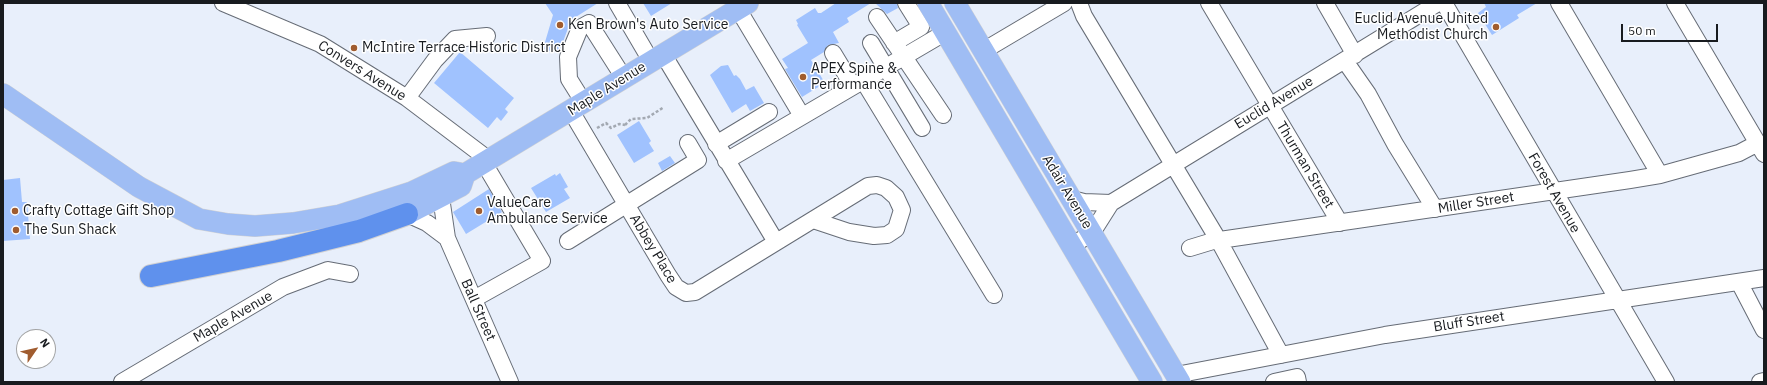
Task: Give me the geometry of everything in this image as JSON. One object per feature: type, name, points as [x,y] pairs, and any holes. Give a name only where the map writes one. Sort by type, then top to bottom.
[{"type":"highway","points":[[151,276],[278,251],[358,231],[407,214]]},
{"type":"main road","name":"Adair Avenue","points":[[928,3],[1152,382]]},
{"type":"main road","name":"Adair Avenue","points":[[955,3],[1178,379]]},
{"type":"main road","name":"Maple Avenue","points":[[465,174],[743,6]]},
{"type":"main road","points":[[3,94],[139,187],[178,209],[206,221],[255,226],[293,223],[340,215],[367,208],[412,192],[454,172],[465,174],[460,186],[407,214]]},
{"type":"street","name":"Convers Avenue","points":[[223,3],[320,44],[407,98],[487,162]]},
{"type":"street","points":[[617,3],[716,144],[776,242]]},
{"type":"street","points":[[894,43],[921,27],[906,3]]},
{"type":"street","points":[[983,51],[1064,3]]},
{"type":"street","points":[[1079,3],[1084,16],[1219,241],[1281,354]]},
{"type":"street","name":"Thurman Street","points":[[1209,3],[1340,223]]},
{"type":"street","points":[[1325,3],[1368,94],[1395,144],[1434,209]]},
{"type":"street","name":"Euclid Avenue","points":[[1071,246],[1092,233],[1111,203],[1438,3]]},
{"type":"street","name":"Forest Avenue","points":[[1444,3],[1666,382]]},
{"type":"street","points":[[1559,3],[1660,175]]},
{"type":"street","points":[[1675,3],[1761,149]]},
{"type":"street","points":[[743,6],[802,116]]},
{"type":"street","points":[[877,17],[943,115]]},
{"type":"street","name":"Abbey Place","points":[[624,78],[589,23],[580,28],[568,57],[569,79],[578,107],[626,205],[676,287],[686,293],[695,292],[868,186],[877,185],[886,188],[896,197],[902,210],[896,229],[887,235],[874,236],[850,232],[813,220]]},
{"type":"street","points":[[726,161],[946,32]]},
{"type":"street","points":[[407,98],[435,60],[455,39],[487,36]]},
{"type":"street","points":[[871,43],[922,128]]},
{"type":"street","points":[[833,53],[858,83],[994,295]]},
{"type":"street","points":[[716,144],[769,112]]},
{"type":"street","points":[[568,241],[698,160],[688,143]]},
{"type":"street","name":"Miller Street","points":[[1190,248],[1219,241],[1660,175],[1739,153],[1761,149]]},
{"type":"street","points":[[474,299],[542,261],[487,162]]},
{"type":"street","name":"Ball Street","points":[[441,197],[446,238],[510,382]]},
{"type":"street","points":[[1072,199],[1084,202],[1111,203]]},
{"type":"street","name":"Ball Street","points":[[407,214],[427,223],[446,238]]},
{"type":"street","name":"Maple Avenue","points":[[122,382],[283,287],[328,270],[350,274]]},
{"type":"street","name":"Bluff Street","points":[[1178,379],[1281,354],[1385,335],[1764,278]]},
{"type":"street","points":[[1740,282],[1764,330]]},
{"type":"street","points":[[1274,382],[1297,377],[1298,382]]},
{"type":"street","points":[[1760,382],[1764,381]]},
{"type":"path","points":[[596,128],[606,123],[610,128],[619,124],[625,126],[631,119],[643,120],[664,107]]},
{"type":"building","name":"Ken Brown's Auto Service","points":[[545,3],[598,3],[571,20],[559,53],[543,49],[553,15]]},
{"type":"building","points":[[643,3],[672,3],[651,16]]},
{"type":"building","points":[[836,3],[871,3],[847,18],[849,22],[833,32],[839,43],[828,45],[824,52],[811,60],[825,83],[802,97],[785,69],[788,68],[782,59],[808,43],[797,25],[796,20],[815,8],[818,13],[821,13]]},
{"type":"building","points":[[875,3],[897,3],[898,8],[887,14]]},
{"type":"building","name":"Euclid Avenue United Methodist Church","points":[[1484,3],[1537,3],[1517,15],[1519,18],[1492,35],[1478,13],[1486,7]]},
{"type":"building","points":[[460,52],[514,98],[505,109],[508,112],[501,121],[497,117],[488,128],[434,83]]},
{"type":"building","points":[[728,65],[734,76],[736,75],[740,79],[746,90],[754,86],[764,103],[750,111],[746,104],[732,113],[710,75],[721,66]]},
{"type":"building","points":[[639,121],[651,141],[649,143],[654,151],[634,163],[617,135]]},
{"type":"building","points":[[670,156],[675,163],[662,171],[658,163]]},
{"type":"building","points":[[560,173],[568,187],[564,189],[570,198],[546,212],[531,188],[555,174],[556,176]]},
{"type":"building","points":[[20,178],[22,202],[27,202],[30,239],[3,241],[3,180]]},
{"type":"building","name":"ValueCare Ambulance Service","points":[[489,189],[502,212],[466,234],[453,212]]},
{"type":"place","name":"Ken Brown's Auto Service","points":[[560,25]]},
{"type":"place","name":"Euclid Avenue United Methodist Church","points":[[1496,27]]},
{"type":"place","name":"McIntire Terrace Historic District","points":[[354,48]]},
{"type":"place","name":"APEX Spine & Performance","points":[[803,77]]},
{"type":"place","name":"Crafty Cottage Gift Shop","points":[[15,211]]},
{"type":"place","name":"ValueCare Ambulance Service","points":[[479,211]]},
{"type":"place","name":"The Sun Shack","points":[[16,230]]}]
